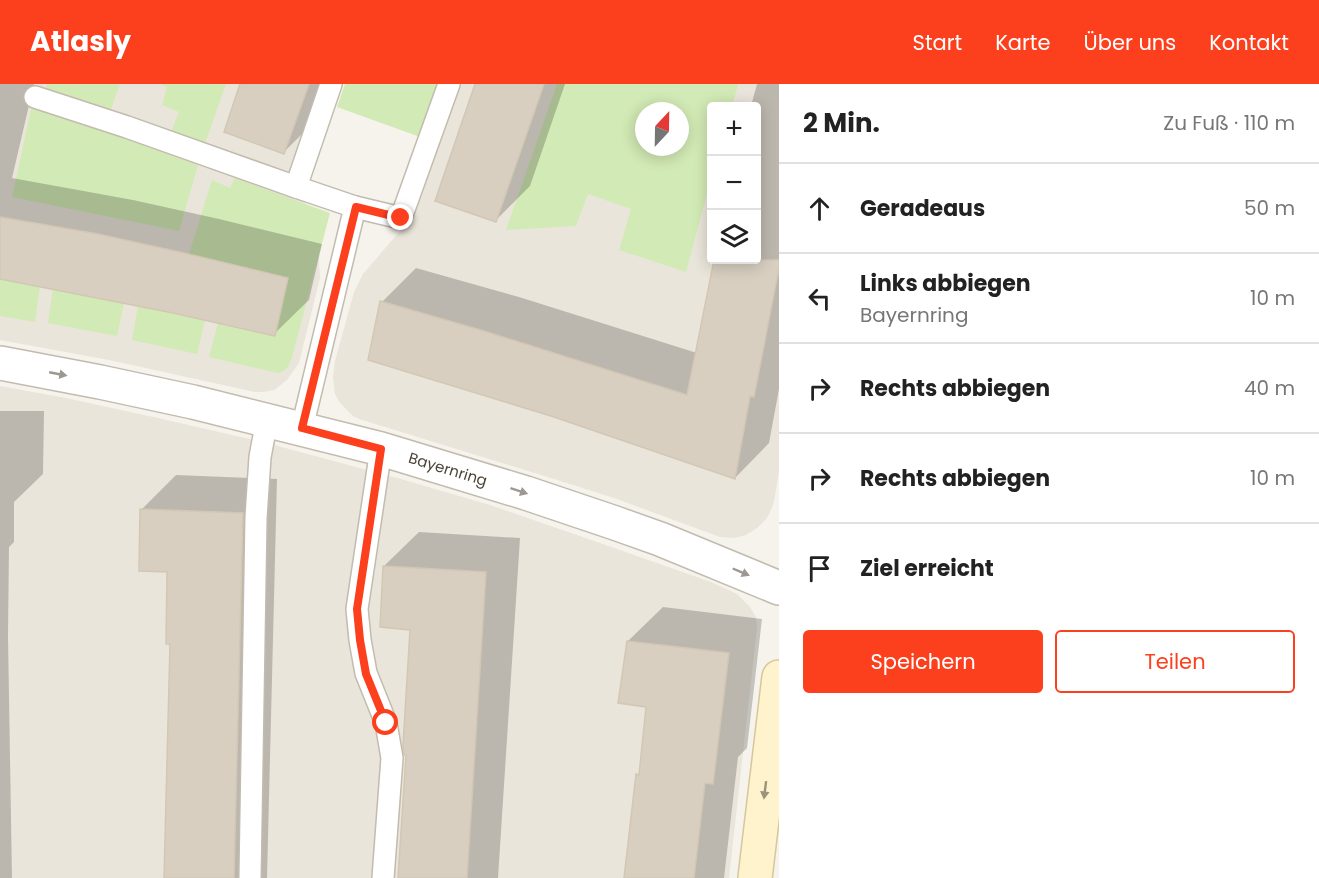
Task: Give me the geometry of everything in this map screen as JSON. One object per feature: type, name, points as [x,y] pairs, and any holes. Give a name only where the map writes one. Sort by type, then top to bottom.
[{"type":"main road","points":[[755,878],[779,677]]},
{"type":"street","name":"Bayernring","points":[[0,363],[193,402],[381,449],[615,523],[779,588]]},
{"type":"lane","points":[[296,188],[332,84]]},
{"type":"lane","points":[[35,97],[127,127],[296,188],[401,218],[449,84]]},
{"type":"lane","points":[[302,428],[356,207]]},
{"type":"lane","points":[[250,878],[256,518],[260,457],[267,420]]},
{"type":"lane","points":[[381,449],[357,609],[366,674],[386,723],[392,758],[383,878]]},
{"type":"shaded area","points":[[0,84],[326,84],[304,199],[318,247],[320,278],[299,363],[287,380],[274,390],[255,392],[109,360],[0,340]]},
{"type":"shaded area","points":[[461,84],[779,84],[779,471],[774,502],[767,518],[746,535],[734,538],[720,537],[614,498],[353,416],[340,403],[335,394],[333,377],[335,361],[354,292],[363,274],[412,217],[421,198]]},
{"type":"shaded area","points":[[0,386],[66,398],[263,442],[401,479],[490,505],[711,582],[737,594],[756,617],[757,628],[729,878],[0,878]]},
{"type":"green space","points":[[47,84],[120,84],[110,112],[45,90]]},
{"type":"green space","points":[[160,84],[226,84],[204,146],[171,132],[179,112],[162,105],[167,87]]},
{"type":"green space","points":[[345,84],[438,84],[420,137],[337,107]]},
{"type":"green space","points":[[557,84],[738,84],[733,102],[707,102],[707,194],[686,272],[619,250],[631,209],[588,194],[576,226],[506,230]]},
{"type":"green space","points":[[32,105],[198,165],[179,231],[12,197]]},
{"type":"green space","points":[[235,178],[330,213],[292,357],[287,368],[277,373],[209,357],[218,323],[275,336],[288,278],[189,254],[212,180],[230,188]]},
{"type":"green space","points":[[0,279],[40,287],[35,322],[0,316]]},
{"type":"green space","points":[[53,289],[124,303],[117,336],[48,323]]},
{"type":"green space","points":[[138,306],[205,320],[197,354],[132,340]]},
{"type":"building","points":[[240,84],[309,84],[284,154],[224,132]]},
{"type":"building","points":[[475,84],[544,84],[496,222],[435,201]]},
{"type":"building","points":[[0,217],[98,234],[288,278],[275,336],[173,313],[0,279]]},
{"type":"building","points":[[761,260],[779,260],[754,397],[750,396],[735,479],[551,416],[368,360],[380,301],[484,331],[687,395],[713,264],[761,264]]},
{"type":"building","points":[[140,509],[243,513],[234,878],[164,878],[170,644],[166,644],[167,572],[139,571]]},
{"type":"building","points":[[383,566],[486,572],[467,878],[398,878],[406,755],[404,755],[403,745],[410,630],[380,627]]},
{"type":"building","points":[[627,641],[729,653],[713,784],[705,783],[694,878],[624,878],[646,707],[618,703]]},
{"type":"route","points":[[386,723],[366,674],[357,609],[381,449],[302,428],[356,207],[401,218]]}]
